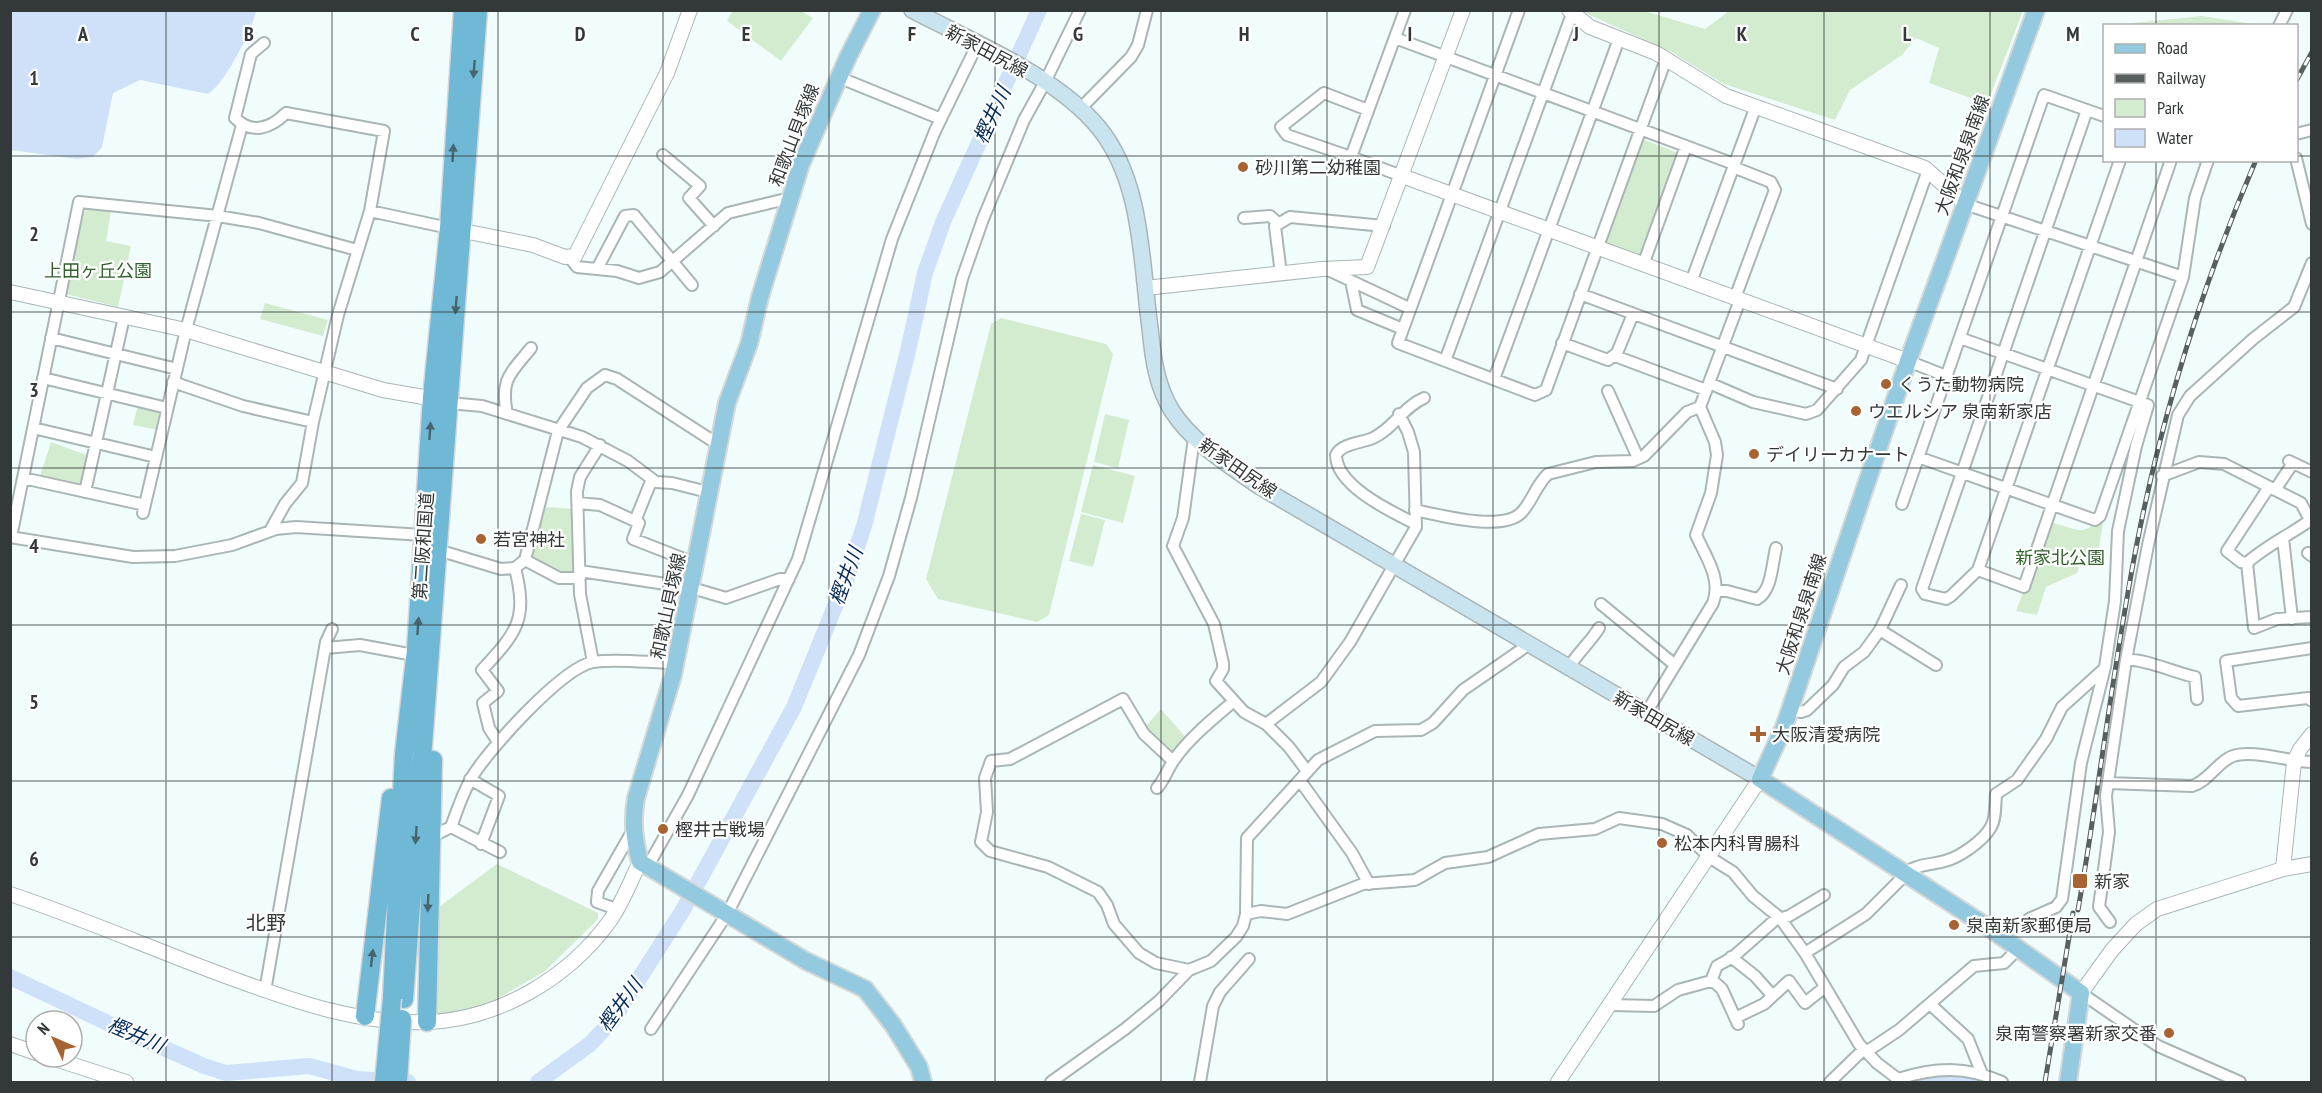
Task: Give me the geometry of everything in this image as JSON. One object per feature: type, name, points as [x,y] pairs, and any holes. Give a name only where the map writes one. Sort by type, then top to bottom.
[{"type":"highway","name":"第二阪和国道","points":[[455,229],[463,10]]},
{"type":"highway","name":"第二阪和国道","points":[[398,1083],[404,754],[415,652],[423,535],[441,400],[455,229],[478,10]]},
{"type":"highway","name":"第二阪和国道","points":[[384,1083],[398,999],[431,635],[438,550],[441,400]]},
{"type":"highway","points":[[427,1022],[421,929],[425,858],[431,837],[436,665],[431,635]]},
{"type":"highway","points":[[365,1016],[381,925],[405,671],[415,652]]},
{"type":"main road","name":"和歌山貝塚線","points":[[644,864],[633,830],[633,816],[641,776],[665,706],[675,663],[697,564],[708,492],[727,403],[749,344],[760,297],[801,164],[838,77],[872,10]]},
{"type":"main road","name":"新家田尻線","points":[[912,10],[1066,95],[1081,108],[1109,142],[1126,178],[1134,212],[1158,380],[1173,411],[1194,438],[1257,485],[1568,669],[1760,779]]},
{"type":"main road","name":"大阪和泉泉南線","points":[[1760,779],[1790,710],[1908,361],[2036,10]]},
{"type":"main road","points":[[1760,779],[1905,873],[2081,993],[2068,1083]]},
{"type":"main road","points":[[644,864],[806,961],[865,989],[919,1067],[923,1083]]},
{"type":"street","points":[[570,258],[579,250],[667,73],[690,10]]},
{"type":"street","points":[[651,1029],[725,913],[859,655],[885,588],[911,498],[962,279],[1015,141],[1080,10]]},
{"type":"street","points":[[1081,108],[1131,57],[1138,45],[1148,10]]},
{"type":"street","points":[[1351,157],[1406,10]]},
{"type":"street","points":[[1362,286],[1367,267],[1463,10]]},
{"type":"street","points":[[1519,10],[1398,343],[1535,395],[1546,390],[1666,59]]},
{"type":"street","points":[[2280,24],[2287,10]]},
{"type":"street","points":[[1445,361],[1544,94],[1571,12],[1590,27],[1666,59],[1726,96],[1928,170],[1965,204],[2182,277]]},
{"type":"street","points":[[1395,38],[1686,146],[1771,182],[1775,190],[1723,346],[1700,407],[1715,442],[1717,455],[1711,493],[1696,536],[1714,573],[1717,591],[1646,713]]},
{"type":"street","points":[[1494,379],[1619,39]]},
{"type":"street","points":[[264,43],[251,54],[235,118],[242,125],[255,128],[273,126],[286,113],[384,131],[370,211],[338,315],[312,422],[303,483],[285,504],[270,531]]},
{"type":"street","points":[[10,894],[265,991],[298,1002],[365,1016],[427,1022],[458,1019],[495,1008],[537,988],[570,964],[616,909],[688,795],[789,579],[808,529],[879,277],[915,177],[941,119],[979,45]]},
{"type":"street","points":[[838,77],[941,119]]},
{"type":"street","points":[[1368,111],[1324,93],[1281,127],[1287,135],[1946,376]]},
{"type":"street","points":[[1902,504],[2044,95],[2103,116]]},
{"type":"street","points":[[1691,282],[1756,106]]},
{"type":"street","points":[[2087,110],[1922,589],[1925,594],[1946,598],[1978,570],[2119,162]]},
{"type":"street","points":[[23,478],[85,492],[144,509],[186,330],[242,125]]},
{"type":"street","points":[[1643,265],[1686,146]]},
{"type":"street","points":[[663,155],[700,186],[689,198],[714,226]]},
{"type":"street","points":[[1978,570],[2024,587],[2170,162]]},
{"type":"street","points":[[1918,457],[2095,520],[2100,516],[2182,277],[2195,198],[2207,162]]},
{"type":"street","points":[[2297,162],[2312,224]]},
{"type":"street","points":[[1615,356],[1753,402],[1806,414],[1816,410],[1861,360],[1928,170]]},
{"type":"street","points":[[370,211],[533,244],[570,258],[578,267],[617,271],[639,278],[660,272],[728,213],[790,198]]},
{"type":"street","points":[[357,250],[259,223],[218,216],[80,201],[11,537],[133,557],[176,556],[232,544],[270,531],[296,527],[324,527],[423,535],[438,550],[501,569],[514,568],[525,560],[558,431],[587,388],[605,375],[610,375],[719,445]]},
{"type":"street","points":[[597,269],[625,216],[634,215],[692,285]]},
{"type":"street","points":[[1244,218],[1270,216],[1278,223]]},
{"type":"street","points":[[1281,274],[1275,226],[1290,217],[1384,226]]},
{"type":"street","points":[[2110,922],[2099,907],[2109,832],[2108,783],[2126,660],[2163,476],[2182,406],[2253,339],[2294,307],[2312,263]]},
{"type":"street","points":[[1145,288],[1326,269],[1367,267]]},
{"type":"street","points":[[1326,269],[1409,308]]},
{"type":"street","points":[[1351,281],[1357,310],[1403,329]]},
{"type":"street","points":[[10,292],[186,330],[383,390],[482,406],[582,437],[600,445],[656,482],[672,483],[708,492]]},
{"type":"street","points":[[1580,294],[1837,389]]},
{"type":"street","points":[[1562,343],[1608,360],[1615,356],[1633,314]]},
{"type":"street","points":[[85,492],[124,316]]},
{"type":"street","points":[[51,338],[177,369]]},
{"type":"street","points":[[1959,338],[2148,405],[2136,446],[2118,531],[2115,601],[2105,668],[2081,763],[2062,899],[2056,907],[2029,919]]},
{"type":"street","points":[[507,414],[503,393],[505,384],[531,348]]},
{"type":"street","points":[[43,378],[167,408]]},
{"type":"street","points":[[173,382],[243,406],[312,422]]},
{"type":"street","points":[[1608,392],[1638,458]]},
{"type":"street","points":[[1416,524],[1388,511],[1365,495],[1350,482],[1336,462],[1338,451],[1342,448],[1375,437],[1399,414],[1424,398]]},
{"type":"street","points":[[1415,510],[1459,519],[1495,521],[1513,519],[1526,507],[1548,474],[1596,462],[1638,458],[1676,421],[1687,412],[1700,407]]},
{"type":"street","points":[[1266,724],[1321,682],[1350,642],[1396,566],[1416,524],[1414,452],[1399,414]]},
{"type":"street","points":[[33,428],[156,457]]},
{"type":"street","points":[[1194,438],[1183,518],[1173,546],[1214,624],[1223,663],[1223,669],[1216,681],[1249,717],[1266,724],[1289,747],[1307,771]]},
{"type":"street","points":[[593,662],[580,594],[578,503],[580,477],[600,445]]},
{"type":"street","points":[[2163,476],[2186,465],[2209,462],[2224,464],[2301,503],[2311,519],[2264,548],[2247,563]]},
{"type":"street","points":[[2247,563],[2241,562],[2227,551],[2291,462],[2312,472]]},
{"type":"street","points":[[635,521],[652,479]]},
{"type":"street","points":[[578,503],[600,505],[639,523],[633,539],[697,564]]},
{"type":"street","points":[[2283,538],[2292,619]]},
{"type":"street","points":[[1717,591],[1728,591],[1757,599],[1762,596],[1767,587],[1776,548]]},
{"type":"street","points":[[525,560],[559,578],[580,575],[692,588],[726,598],[742,595],[767,583],[789,579]]},
{"type":"street","points":[[2247,563],[2254,628],[2277,620],[2312,617]]},
{"type":"street","points":[[498,742],[489,728],[483,704],[498,691],[482,670],[507,643],[517,626],[522,595],[514,568]]},
{"type":"street","points":[[1790,710],[1801,712],[1807,710],[1833,685],[1844,667],[1864,652],[1880,630],[1901,585]]},
{"type":"street","points":[[1600,604],[1675,665]]},
{"type":"street","points":[[1568,669],[1580,649],[1592,639],[1599,628]]},
{"type":"street","points":[[265,991],[325,648],[332,629]]},
{"type":"street","points":[[1880,630],[1935,665]]},
{"type":"street","points":[[325,648],[360,645],[415,652]]},
{"type":"street","points":[[1057,1081],[1160,1001],[1189,970],[1211,961],[1222,953],[1243,926],[1246,914],[1248,838],[1264,817],[1301,782],[1307,771],[1318,760],[1375,731],[1421,730],[1433,723],[1463,690],[1528,645]]},
{"type":"street","points":[[2312,648],[2226,661],[2231,698],[2238,706],[2308,698],[2312,701]]},
{"type":"street","points":[[2126,660],[2139,659],[2166,670],[2195,677],[2197,699]]},
{"type":"street","points":[[431,837],[451,827],[470,779],[498,742],[550,689],[572,672],[593,662],[675,663]]},
{"type":"street","points":[[1806,953],[1866,914],[1905,873],[1915,866],[1946,861],[1962,854],[1983,836],[1992,826],[1996,794],[2017,780],[2046,739],[2062,707],[2105,668]]},
{"type":"street","points":[[1173,761],[1144,734],[1123,699],[1010,759],[991,761],[985,778],[987,812],[981,842],[990,851],[1048,867],[1098,892],[1107,905],[1114,924],[1139,953],[1148,960],[1189,970]]},
{"type":"street","points":[[1157,788],[1166,779],[1173,761],[1206,725],[1234,701]]},
{"type":"street","points":[[2283,869],[2294,762],[2300,749],[2312,734]]},
{"type":"street","points":[[2108,783],[2192,786],[2200,784],[2224,761],[2244,754],[2294,762],[2312,762]]},
{"type":"street","points":[[470,779],[499,796],[481,844]]},
{"type":"street","points":[[1558,1083],[1760,779]]},
{"type":"street","points":[[1301,782],[1352,853],[1369,884]]},
{"type":"street","points":[[1246,914],[1261,910],[1287,914],[1369,884],[1414,880],[1454,860],[1488,857],[1539,834],[1595,829],[1619,818],[1676,828],[1687,835],[1709,857],[1733,872],[1753,896],[1780,918],[1806,953],[1824,987],[1865,1050],[1897,1081],[1924,1071],[1943,1068],[1962,1069],[1982,1074],[2002,1083]]},
{"type":"street","points":[[451,827],[500,852]]},
{"type":"street","points":[[616,909],[597,902],[598,891],[633,830]]},
{"type":"street","points":[[2240,1083],[2158,1046],[2081,993],[2112,950],[2136,924],[2157,909],[2283,869],[2312,864]]},
{"type":"street","points":[[1712,980],[1717,966],[1769,924],[1824,895]]},
{"type":"street","points":[[1830,1083],[1865,1050],[1931,1005],[1974,966],[2004,963],[2018,949]]},
{"type":"street","points":[[1731,957],[1755,976],[1772,995]]},
{"type":"street","points":[[1200,1083],[1212,1006],[1220,992],[1249,959]]},
{"type":"street","points":[[1611,1005],[1654,1006],[1678,990],[1712,980]]},
{"type":"street","points":[[1712,980],[1722,989],[1737,1021],[1764,1004],[1790,981],[1805,1003],[1824,987]]},
{"type":"street","points":[[1931,1005],[1968,1039],[1982,1074]]},
{"type":"street","points":[[84,1069],[126,1083]]},
{"type":"green space","points":[[733,10],[801,11],[813,18],[781,61],[727,21]]},
{"type":"green space","points":[[1581,11],[1644,11],[1705,29],[1729,11],[2023,11],[1987,104],[1929,83],[1939,48],[1916,38],[1902,55],[1850,90],[1835,120],[1724,84],[1671,52]]},
{"type":"green space","points":[[2202,16],[2253,24],[2133,24]]},
{"type":"green space","points":[[1640,138],[1678,153],[1642,260],[1601,245]]},
{"type":"green space","name":"上田ヶ丘公園","points":[[87,210],[111,211],[106,241],[131,246],[118,307],[66,294],[82,216]]},
{"type":"green space","points":[[265,303],[328,320],[323,336],[260,319]]},
{"type":"green space","points":[[1001,318],[1106,344],[1113,354],[1049,615],[1037,622],[938,599],[926,579],[991,324]]},
{"type":"green space","points":[[138,405],[158,409],[161,414],[158,430],[133,425]]},
{"type":"green space","points":[[1105,414],[1129,420],[1118,468],[1094,462]]},
{"type":"green space","points":[[51,442],[89,456],[83,488],[39,479]]},
{"type":"green space","points":[[1093,465],[1135,476],[1123,523],[1081,512]]},
{"type":"green space","points":[[544,507],[575,509],[577,575],[558,575],[529,558]]},
{"type":"green space","name":"新家北公園","points":[[2105,511],[2097,559],[2083,554],[2077,573],[2046,587],[2037,615],[2016,611],[2050,522],[2075,529],[2087,529]]},
{"type":"green space","points":[[1081,514],[1105,520],[1093,567],[1069,561]]},
{"type":"green space","points":[[1161,709],[1189,741],[1172,757],[1144,728]]},
{"type":"green space","points":[[497,864],[598,913],[598,919],[545,971],[497,999],[455,1015],[431,1013],[432,912]]},
{"type":"water","points":[[11,10],[256,11],[237,56],[215,89],[208,94],[140,80],[113,93],[102,147],[93,157],[77,159],[11,150]]},
{"type":"waterway","name":"樫井川","points":[[538,1082],[590,1044],[612,1021],[683,910],[794,707],[847,577],[864,526],[925,273],[943,222],[1039,10]]},
{"type":"waterway","name":"樫井川","points":[[10,977],[114,1026],[204,1066],[226,1073],[309,1066],[357,1079],[408,1082]]},
{"type":"waterway","points":[[1925,1082],[1961,1079],[1974,1082]]},
{"type":"railway","points":[[2298,77],[2312,52]]},
{"type":"railway","points":[[2078,910],[2122,626],[2149,485],[2174,390],[2203,297],[2255,162]]},
{"type":"railway","points":[[2045,1082],[2073,913]]},
{"type":"place","name":"砂川第二幼稚園","points":[[1243,167]]},
{"type":"place","name":"くうた動物病院","points":[[1886,384]]},
{"type":"place","name":"ウエルシア 泉南新家店","points":[[1856,411]]},
{"type":"place","name":"デイリーカナート","points":[[1754,454]]},
{"type":"place","name":"若宮神社","points":[[481,539]]},
{"type":"place","name":"大阪清愛病院","points":[[1758,734]]},
{"type":"place","name":"樫井古戦場","points":[[663,829]]},
{"type":"place","name":"松本内科胃腸科","points":[[1662,843]]},
{"type":"place","name":"新家","points":[[2080,881]]},
{"type":"place","name":"泉南新家郵便局","points":[[1954,925]]},
{"type":"place","name":"泉南警察署新家交番","points":[[2169,1033]]},
{"type":"district","name":"北野","points":[[266,923]]}]
